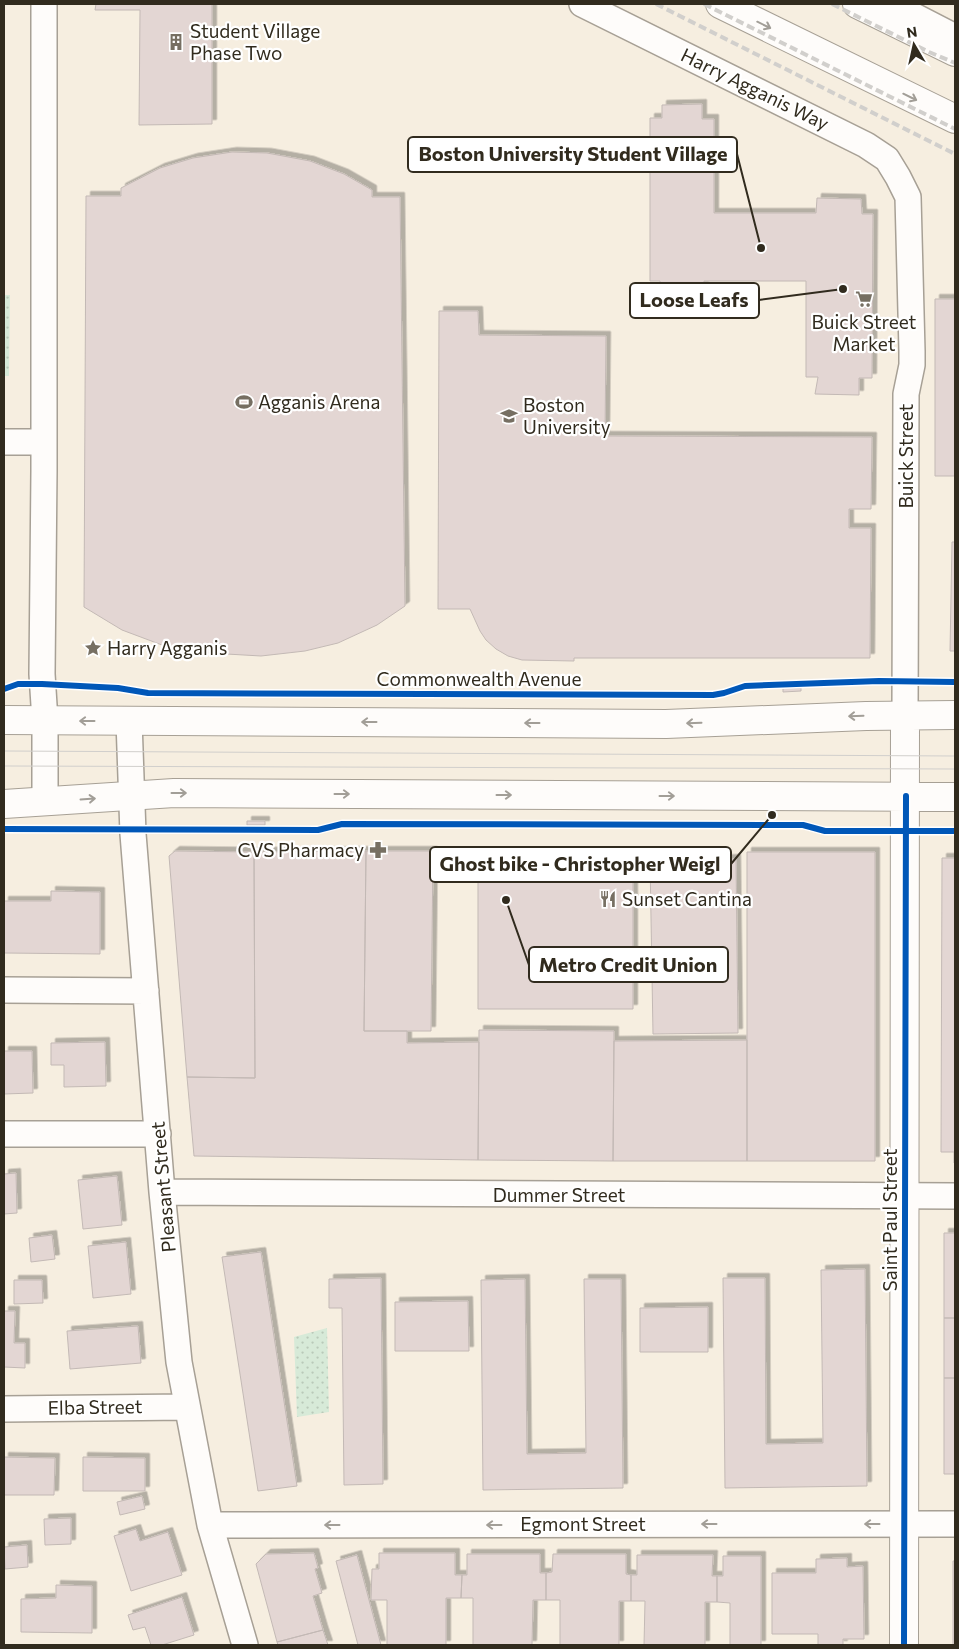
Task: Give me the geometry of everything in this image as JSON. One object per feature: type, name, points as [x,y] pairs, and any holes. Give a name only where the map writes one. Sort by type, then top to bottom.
[{"type":"main road","points":[[720,4],[955,119]]},
{"type":"main road","points":[[857,4],[955,52]]},
{"type":"main road","points":[[4,720],[666,724],[866,716],[955,715]]},
{"type":"main road","name":"Saint Paul Street","points":[[904,1645],[905,716]]},
{"type":"main road","points":[[4,804],[174,793],[955,796]]},
{"type":"street","points":[[44,4],[42,674],[45,720],[45,802]]},
{"type":"street","name":"Harry Agganis Way","points":[[582,4],[866,145],[887,159],[908,197]]},
{"type":"street","points":[[891,4],[955,38]]},
{"type":"street","name":"Buick Street","points":[[905,716],[906,394],[912,365],[908,197]]},
{"type":"street","points":[[4,442],[44,442]]},
{"type":"street","name":"Pleasant Street","points":[[128,721],[130,796],[162,1192],[179,1362],[186,1407],[210,1525],[245,1645]]},
{"type":"street","points":[[4,990],[146,991]]},
{"type":"street","points":[[4,1134],[158,1134]]},
{"type":"street","name":"Dummer Street","points":[[162,1192],[955,1196]]},
{"type":"street","name":"Elba Street","points":[[4,1409],[186,1407]]},
{"type":"street","name":"Egmont Street","points":[[210,1525],[955,1524]]},
{"type":"green space","points":[[4,295],[10,295],[9,376],[4,376]]},
{"type":"green space","points":[[327,1328],[329,1412],[297,1417],[294,1337]]},
{"type":"building","name":"Student Village Phase Two","points":[[96,4],[212,4],[212,124],[139,125],[140,10],[95,10]]},
{"type":"building","points":[[702,104],[702,119],[714,119],[714,213],[816,213],[817,198],[861,199],[862,214],[873,214],[872,378],[859,378],[859,395],[815,394],[818,377],[806,377],[806,281],[704,281],[704,305],[659,305],[660,281],[650,281],[650,118],[662,118],[662,105]]},
{"type":"building","name":"Agganis Arena","points":[[232,152],[267,153],[310,161],[344,174],[372,190],[372,197],[400,197],[405,606],[377,625],[338,643],[305,651],[261,656],[209,653],[162,645],[122,630],[84,607],[86,196],[121,196],[121,188],[160,168],[193,158]]},
{"type":"building","points":[[935,299],[955,299],[955,476],[935,476]]},
{"type":"building","points":[[439,311],[478,311],[479,335],[606,336],[605,436],[872,437],[871,509],[849,509],[849,528],[871,528],[870,658],[574,658],[574,661],[522,660],[508,656],[486,640],[470,609],[438,609]]},
{"type":"building","points":[[952,542],[955,542],[955,651],[950,651]]},
{"type":"building","points":[[783,688],[801,688],[801,691],[783,692]]},
{"type":"building","points":[[247,821],[265,821],[265,825],[247,825]]},
{"type":"building","points":[[175,851],[254,852],[255,1078],[187,1077],[169,856]]},
{"type":"building","points":[[366,851],[364,1031],[407,1031],[407,1043],[479,1042],[478,1160],[194,1156],[187,1077],[255,1078],[254,852]]},
{"type":"building","points":[[366,851],[433,851],[431,1031],[364,1031]]},
{"type":"building","points":[[747,852],[875,852],[875,1161],[747,1161]]},
{"type":"building","points":[[478,854],[633,854],[633,1009],[478,1009]]},
{"type":"building","points":[[942,858],[955,858],[955,1163],[954,1152],[941,1152]]},
{"type":"building","points":[[736,859],[738,1033],[653,1034],[650,860]]},
{"type":"building","points":[[51,891],[100,892],[100,954],[4,953],[4,901],[51,901]]},
{"type":"building","points":[[479,1030],[614,1031],[613,1161],[478,1160]]},
{"type":"building","points":[[747,1040],[747,1161],[613,1161],[614,1041]]},
{"type":"building","points":[[105,1042],[106,1086],[64,1087],[64,1065],[51,1065],[51,1043]]},
{"type":"building","points":[[4,1051],[32,1051],[33,1093],[4,1094]]},
{"type":"building","points":[[16,1173],[17,1213],[4,1214],[4,1174]]},
{"type":"building","points":[[117,1176],[122,1225],[83,1229],[78,1180]]},
{"type":"building","points":[[944,1233],[955,1233],[955,1318],[944,1318]]},
{"type":"building","points":[[52,1235],[55,1259],[31,1262],[29,1238]]},
{"type":"building","points":[[126,1242],[131,1294],[93,1298],[88,1246]]},
{"type":"building","points":[[261,1252],[297,1486],[258,1491],[222,1257]]},
{"type":"building","points":[[865,1269],[867,1486],[725,1488],[723,1278],[765,1278],[766,1444],[823,1443],[821,1270]]},
{"type":"building","points":[[381,1278],[383,1484],[344,1485],[342,1308],[329,1308],[329,1279]]},
{"type":"building","points":[[525,1279],[527,1454],[586,1453],[584,1279],[621,1279],[623,1488],[483,1490],[481,1280]]},
{"type":"building","points":[[14,1280],[42,1280],[43,1303],[14,1304]]},
{"type":"building","points":[[468,1301],[469,1351],[395,1351],[395,1302]]},
{"type":"building","points":[[708,1307],[708,1352],[640,1352],[640,1308]]},
{"type":"building","points":[[4,1311],[15,1311],[14,1343],[25,1343],[25,1368],[4,1367]]},
{"type":"building","points":[[944,1318],[955,1318],[955,1378],[944,1378]]},
{"type":"building","points":[[138,1326],[141,1363],[70,1369],[67,1331]]},
{"type":"building","points":[[944,1378],[955,1378],[955,1474],[944,1474]]},
{"type":"building","points":[[4,1457],[55,1458],[54,1495],[4,1495]]},
{"type":"building","points":[[83,1457],[145,1458],[145,1491],[83,1491]]},
{"type":"building","points":[[142,1496],[145,1509],[120,1515],[117,1502]]},
{"type":"building","points":[[71,1518],[71,1544],[45,1545],[44,1519]]},
{"type":"building","points":[[136,1529],[140,1541],[168,1532],[182,1575],[131,1591],[114,1536]]},
{"type":"building","points":[[27,1545],[28,1567],[5,1569],[4,1547]]},
{"type":"building","points":[[314,1553],[318,1568],[315,1569],[322,1593],[313,1596],[323,1630],[277,1642],[256,1564],[266,1554]]},
{"type":"building","points":[[379,1553],[455,1553],[455,1575],[462,1575],[461,1598],[446,1598],[446,1645],[387,1645],[387,1600],[371,1600],[372,1569],[379,1569]]},
{"type":"building","points":[[467,1554],[540,1554],[540,1573],[546,1573],[546,1600],[533,1600],[532,1645],[473,1645],[473,1598],[461,1598],[462,1575],[467,1575]]},
{"type":"building","points":[[553,1554],[626,1554],[626,1574],[631,1575],[631,1601],[619,1601],[619,1645],[560,1645],[560,1600],[546,1600],[546,1573],[552,1572]]},
{"type":"building","points":[[357,1555],[381,1645],[358,1645],[336,1561]]},
{"type":"building","points":[[637,1555],[713,1555],[712,1576],[717,1576],[717,1602],[705,1602],[705,1645],[644,1645],[645,1601],[631,1601],[631,1575],[637,1575]]},
{"type":"building","points":[[723,1556],[761,1556],[761,1645],[730,1645],[730,1603],[717,1602],[717,1576],[723,1576]]},
{"type":"building","points":[[847,1558],[847,1567],[863,1566],[864,1639],[843,1639],[843,1645],[818,1645],[818,1634],[772,1634],[772,1573],[816,1573],[816,1559]]},
{"type":"building","points":[[953,1561],[955,1561],[955,1645],[953,1645]]},
{"type":"building","points":[[56,1585],[92,1586],[92,1633],[21,1632],[21,1599],[56,1598]]},
{"type":"building","points":[[182,1597],[194,1635],[162,1645],[151,1645],[145,1627],[133,1630],[128,1615]]},
{"type":"building","points":[[323,1630],[328,1645],[278,1645],[277,1642]]},
{"type":"tram line","points":[[4,751],[955,756]]},
{"type":"tram line","points":[[4,766],[955,769]]},
{"type":"railway","points":[[656,4],[955,154]]},
{"type":"railway","points":[[704,4],[955,129]]},
{"type":"railway","points":[[832,4],[955,63]]},
{"type":"cycle path","name":"Commonwealth Avenue","points":[[4,689],[18,684],[42,684],[118,688],[148,693],[713,695],[745,686],[879,681],[955,682]]},
{"type":"cycle path","points":[[904,1645],[906,796]]},
{"type":"cycle path","points":[[4,829],[318,830],[342,824],[803,825],[825,831],[955,831]]},
{"type":"place","name":"Student Village Phase Two","points":[[176,42]]},
{"type":"place","name":"Boston University Student Village","points":[[761,248]]},
{"type":"place","name":"Loose Leafs","points":[[843,289]]},
{"type":"place","name":"Buick Street Market","points":[[864,299]]},
{"type":"place","name":"Agganis Arena","points":[[244,402]]},
{"type":"place","name":"Boston University","points":[[509,416]]},
{"type":"place","name":"Harry Agganis","points":[[93,648]]},
{"type":"place","name":"Ghost bike - Christopher Weigl","points":[[772,815]]},
{"type":"place","name":"CVS Pharmacy","points":[[378,850]]},
{"type":"place","name":"Sunset Cantina","points":[[608,899]]},
{"type":"place","name":"Metro Credit Union","points":[[506,900]]}]
